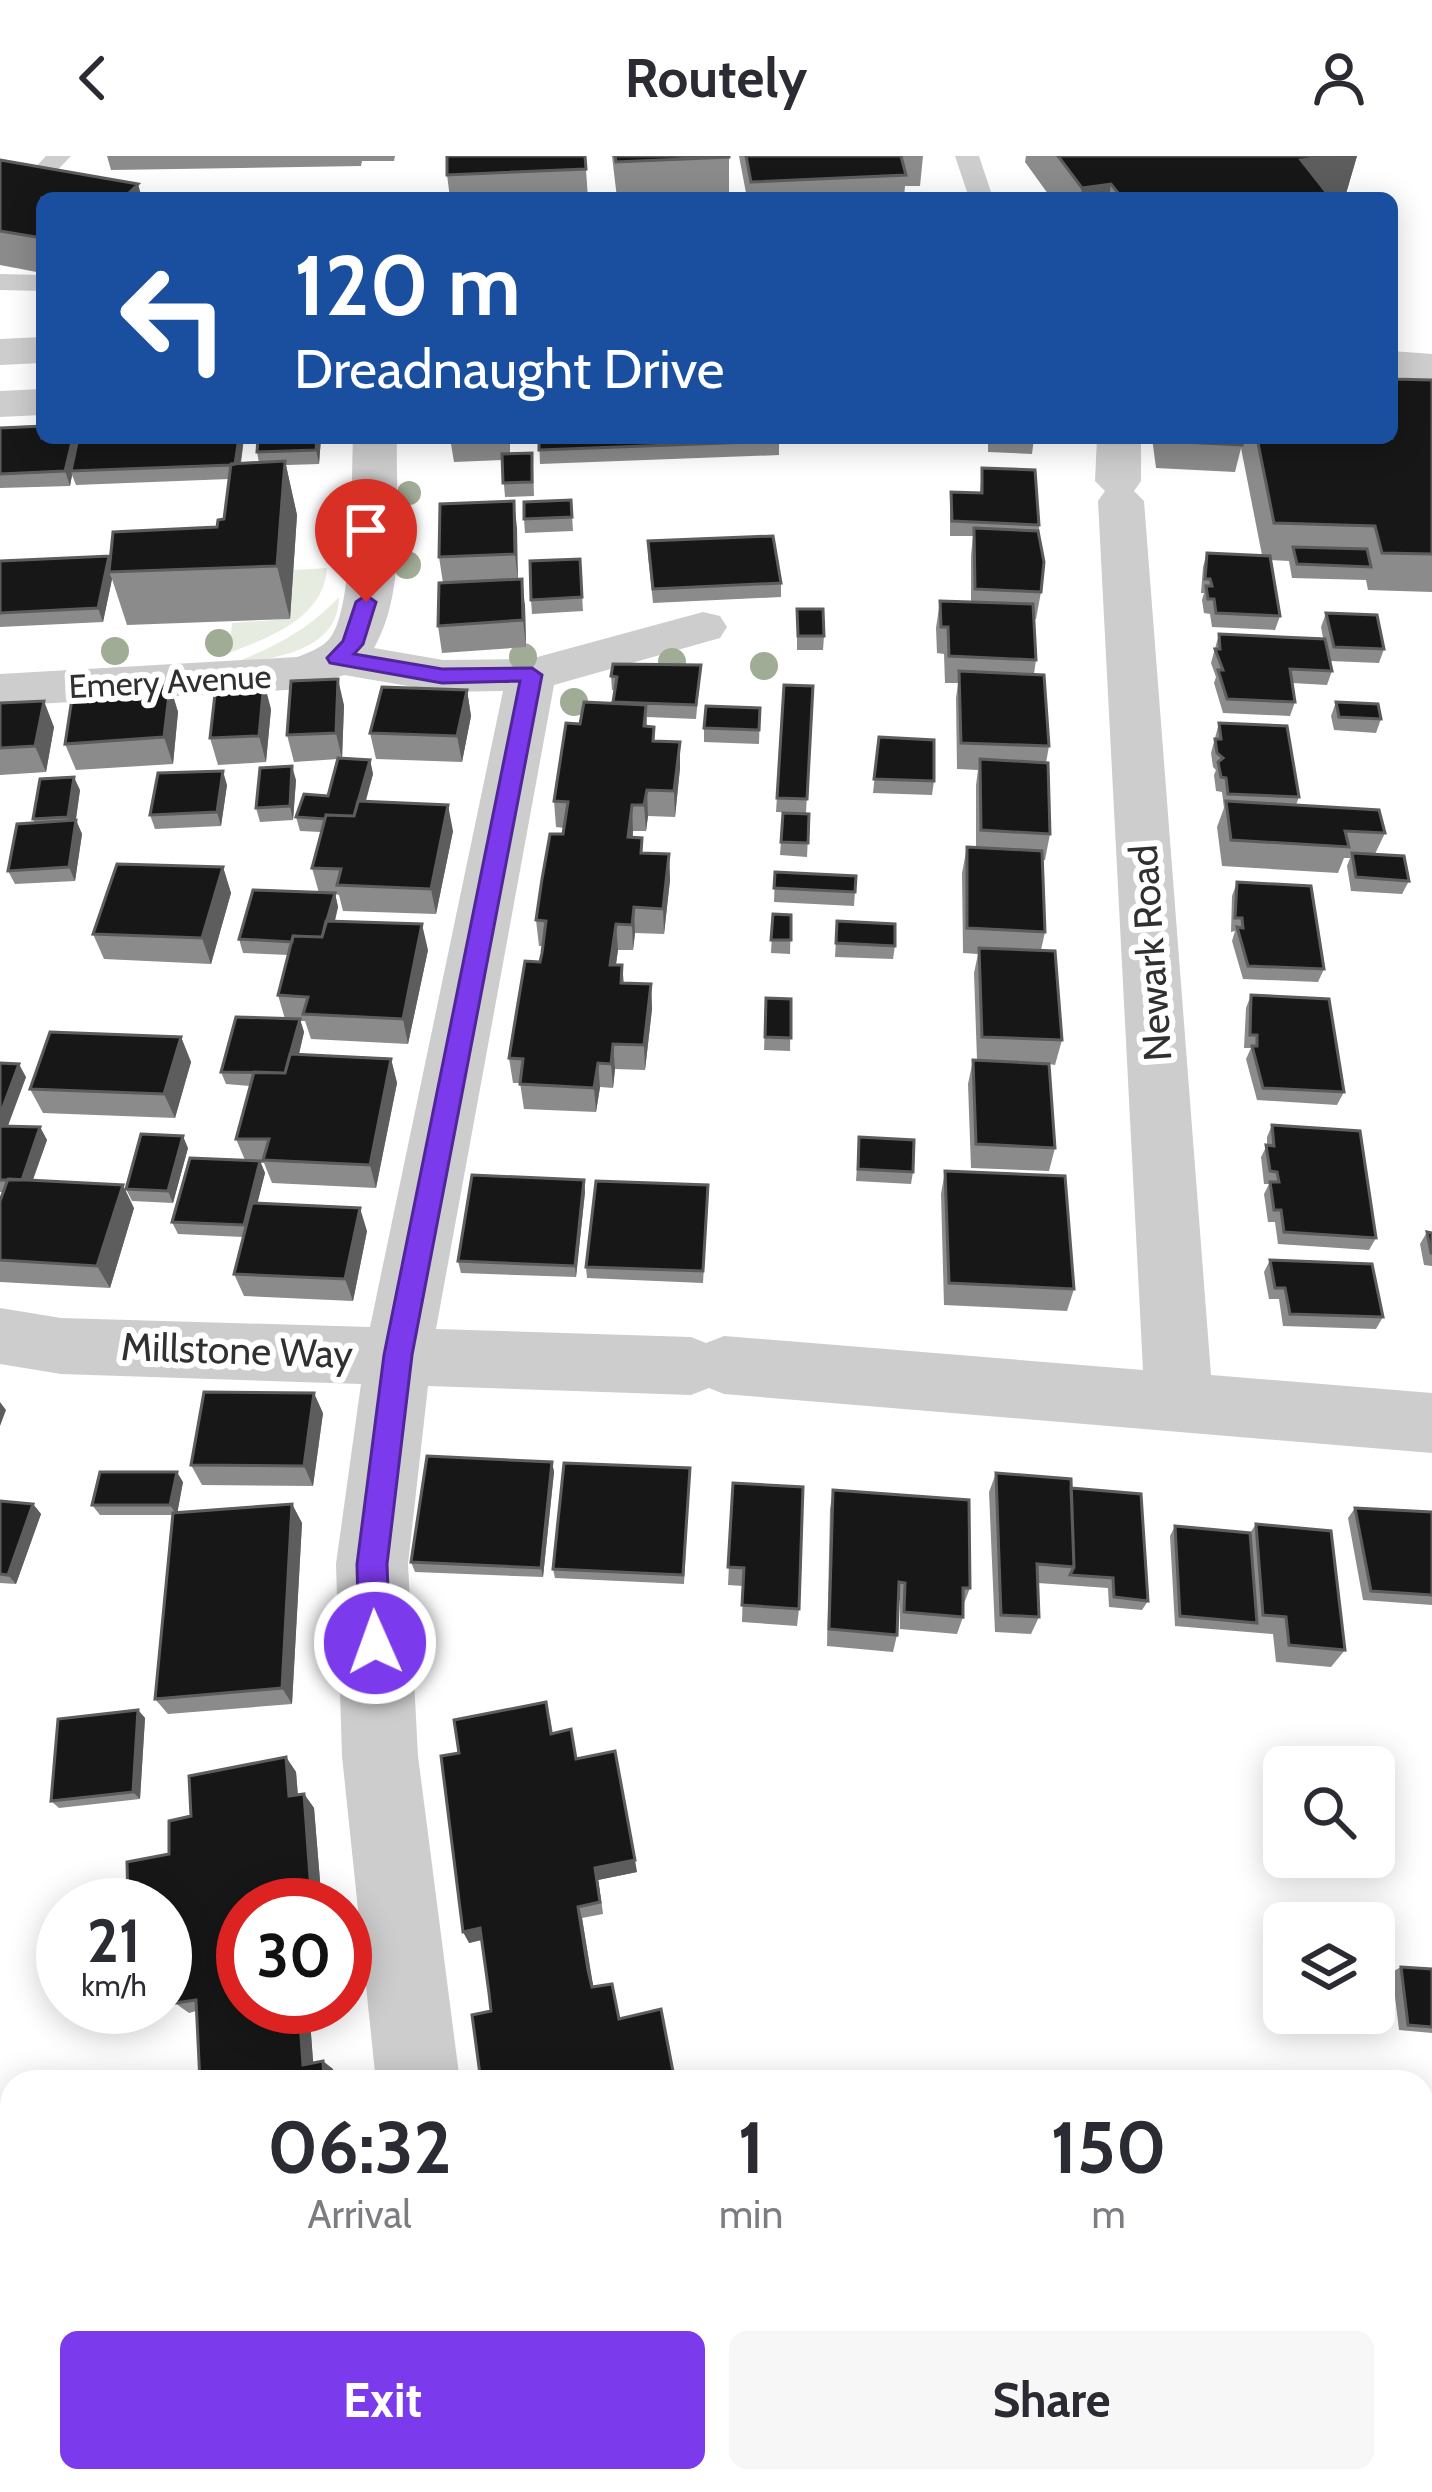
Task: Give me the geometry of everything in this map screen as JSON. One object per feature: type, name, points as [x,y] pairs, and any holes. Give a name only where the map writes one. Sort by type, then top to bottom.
[{"type":"street","points":[[0,352],[36,350]]},
{"type":"street","points":[[1398,364],[1432,367]]},
{"type":"street","points":[[0,404],[36,402]]},
{"type":"street","points":[[337,658],[353,644],[365,614],[375,444]]},
{"type":"street","name":"Newark Road","points":[[1119,473],[1180,1404]]},
{"type":"street","points":[[337,658],[442,676],[532,675],[703,627]]},
{"type":"street","name":"Emery Avenue","points":[[0,690],[304,673],[337,658]]},
{"type":"street","points":[[417,2070],[380,1756],[373,1586],[398,1355],[532,675]]},
{"type":"street","name":"Millstone Way","points":[[0,1336],[61,1346],[839,1371],[1180,1404]]},
{"type":"street","points":[[1180,1404],[1432,1423]]},
{"type":"lane","points":[[968,156],[979,192]]},
{"type":"lane","points":[[0,282],[36,283]]},
{"type":"shaded area","points":[[327,568],[324,585],[305,613],[277,632],[229,653],[232,623],[289,619],[293,570]]},
{"type":"shaded area","points":[[339,597],[336,615],[317,640],[286,654],[234,663],[291,636]]},
{"type":"building","points":[[447,156],[585,156],[586,169],[447,175]]},
{"type":"building","points":[[615,156],[729,156],[729,157],[616,162]]},
{"type":"building","points":[[746,156],[901,156],[906,175],[751,182]]},
{"type":"building","points":[[1058,156],[1338,156],[1301,160],[1326,192],[1117,192],[1111,184],[1082,188]]},
{"type":"building","points":[[0,160],[138,184],[130,192],[36,192],[36,237],[0,231]]},
{"type":"building","points":[[1398,379],[1432,380],[1432,554],[1382,553],[1375,526],[1274,523],[1258,444],[1398,444]]},
{"type":"building","points":[[36,426],[36,444],[72,444],[65,471],[0,474],[0,428]]},
{"type":"building","points":[[77,444],[238,444],[231,465],[71,471]]},
{"type":"building","points":[[258,444],[316,444],[316,450],[257,452]]},
{"type":"building","points":[[539,444],[699,444],[539,450]]},
{"type":"building","points":[[532,453],[532,482],[503,483],[502,454]]},
{"type":"building","points":[[285,461],[277,566],[109,572],[113,532],[217,527],[218,520],[224,519],[231,464]]},
{"type":"building","points":[[982,468],[1035,470],[1039,525],[952,521],[951,492],[982,493]]},
{"type":"building","points":[[571,500],[572,517],[524,519],[524,502]]},
{"type":"building","points":[[514,501],[515,554],[439,557],[440,504]]},
{"type":"building","points":[[974,528],[1038,531],[1044,562],[1041,592],[975,589]]},
{"type":"building","points":[[773,536],[781,583],[653,589],[648,541]]},
{"type":"building","points":[[1293,547],[1367,549],[1371,567],[1297,564]]},
{"type":"building","points":[[1207,553],[1270,556],[1280,616],[1216,613],[1206,586],[1212,586],[1205,579]]},
{"type":"building","points":[[109,556],[98,608],[0,613],[0,561]]},
{"type":"building","points":[[580,559],[582,597],[531,600],[530,561]]},
{"type":"building","points":[[522,579],[523,620],[438,626],[439,583]]},
{"type":"building","points":[[940,601],[1033,604],[1036,660],[949,656],[948,627],[941,627]]},
{"type":"building","points":[[797,609],[823,609],[824,636],[798,636]]},
{"type":"building","points":[[1326,613],[1377,615],[1384,649],[1334,647]]},
{"type":"building","points":[[1219,634],[1325,639],[1332,671],[1290,669],[1295,702],[1227,699],[1215,649],[1220,649]]},
{"type":"building","points":[[613,664],[701,665],[696,705],[613,702],[617,677],[611,676]]},
{"type":"building","points":[[959,671],[1044,675],[1049,746],[961,743]]},
{"type":"building","points":[[338,679],[336,733],[287,735],[291,681]]},
{"type":"building","points":[[264,682],[259,736],[210,738],[216,685]]},
{"type":"building","points":[[784,685],[813,686],[807,799],[777,798]]},
{"type":"building","points":[[170,686],[164,737],[65,744],[73,692]]},
{"type":"building","points":[[382,687],[467,690],[457,736],[370,733]]},
{"type":"building","points":[[44,701],[35,746],[0,748],[0,703]]},
{"type":"building","points":[[584,702],[646,705],[644,726],[654,727],[653,741],[680,742],[674,791],[647,790],[644,805],[632,805],[628,837],[642,838],[641,853],[669,854],[663,909],[634,907],[632,925],[616,924],[610,965],[622,965],[621,983],[651,984],[644,1045],[613,1044],[611,1064],[598,1063],[594,1088],[520,1084],[523,1059],[509,1058],[525,961],[540,962],[546,921],[536,920],[542,879],[550,834],[563,834],[568,802],[554,801],[566,723],[580,724]]},
{"type":"building","points":[[1336,702],[1378,704],[1381,719],[1339,717]]},
{"type":"building","points":[[706,706],[760,708],[759,730],[704,728]]},
{"type":"building","points":[[1219,723],[1287,726],[1299,797],[1228,794],[1215,739],[1221,739]]},
{"type":"building","points":[[879,737],[934,740],[934,781],[874,779]]},
{"type":"building","points":[[338,758],[370,760],[354,816],[296,817],[304,794],[328,796]]},
{"type":"building","points":[[980,759],[1048,763],[1050,834],[981,830]]},
{"type":"building","points":[[292,766],[290,806],[256,808],[260,768]]},
{"type":"building","points":[[223,771],[217,812],[150,815],[158,773]]},
{"type":"building","points":[[74,777],[68,817],[33,819],[40,779]]},
{"type":"building","points":[[358,801],[448,805],[431,889],[337,885],[341,869],[312,868],[326,815],[354,816]]},
{"type":"building","points":[[1226,801],[1379,810],[1385,833],[1345,831],[1349,847],[1231,840]]},
{"type":"building","points":[[783,813],[809,814],[808,843],[781,842]]},
{"type":"building","points":[[76,820],[69,867],[8,871],[17,824]]},
{"type":"building","points":[[967,847],[1042,851],[1045,932],[967,928]]},
{"type":"building","points":[[1352,853],[1404,856],[1409,881],[1356,877]]},
{"type":"building","points":[[117,864],[223,867],[202,938],[93,934]]},
{"type":"building","points":[[775,872],[856,876],[855,892],[774,888]]},
{"type":"building","points":[[1237,882],[1311,886],[1324,969],[1248,966],[1237,927],[1243,928],[1242,918],[1235,918]]},
{"type":"building","points":[[253,890],[335,893],[322,937],[293,936],[292,942],[239,939]]},
{"type":"building","points":[[773,914],[791,915],[791,940],[771,940]]},
{"type":"building","points":[[326,921],[422,924],[403,1019],[303,1014],[308,997],[278,995],[293,936],[322,937]]},
{"type":"building","points":[[837,921],[895,924],[895,946],[836,943]]},
{"type":"building","points":[[979,948],[1055,951],[1062,1040],[982,1037]]},
{"type":"building","points":[[1251,995],[1329,999],[1344,1092],[1263,1088],[1252,1046],[1257,1046],[1257,1035],[1250,1035]]},
{"type":"building","points":[[766,998],[791,999],[791,1038],[765,1037]]},
{"type":"building","points":[[236,1017],[300,1019],[285,1073],[221,1072]]},
{"type":"building","points":[[50,1032],[181,1037],[164,1094],[30,1089]]},
{"type":"building","points":[[290,1054],[391,1059],[370,1165],[263,1160],[269,1139],[236,1139],[254,1072],[285,1073]]},
{"type":"building","points":[[973,1060],[1049,1064],[1055,1148],[976,1144]]},
{"type":"building","points":[[0,1063],[19,1064],[0,1115]]},
{"type":"building","points":[[1272,1125],[1360,1131],[1376,1238],[1284,1232],[1281,1210],[1274,1210],[1270,1182],[1279,1182],[1277,1172],[1270,1171],[1266,1145],[1274,1146]]},
{"type":"building","points":[[0,1126],[40,1127],[22,1180],[0,1180]]},
{"type":"building","points":[[141,1134],[183,1136],[168,1191],[126,1189]]},
{"type":"building","points":[[859,1137],[914,1140],[913,1172],[858,1169]]},
{"type":"building","points":[[190,1158],[260,1161],[244,1225],[172,1222]]},
{"type":"building","points":[[945,1171],[1065,1176],[1074,1289],[949,1283]]},
{"type":"building","points":[[472,1175],[584,1180],[575,1266],[458,1261]]},
{"type":"building","points":[[8,1179],[123,1185],[97,1266],[0,1260],[0,1201]]},
{"type":"building","points":[[596,1181],[708,1185],[703,1271],[586,1267]]},
{"type":"building","points":[[252,1203],[360,1208],[345,1279],[234,1274]]},
{"type":"building","points":[[1270,1260],[1372,1264],[1383,1317],[1290,1314],[1285,1288],[1275,1288]]},
{"type":"building","points":[[204,1392],[314,1393],[304,1466],[191,1465]]},
{"type":"building","points":[[427,1456],[552,1462],[541,1568],[411,1562]]},
{"type":"building","points":[[564,1463],[690,1468],[683,1575],[553,1569]]},
{"type":"building","points":[[100,1472],[177,1472],[170,1505],[92,1505]]},
{"type":"building","points":[[996,1473],[1071,1479],[1074,1567],[1037,1564],[1039,1617],[1001,1615]]},
{"type":"building","points":[[733,1483],[803,1487],[799,1609],[742,1605],[744,1568],[728,1567]]},
{"type":"building","points":[[1071,1488],[1141,1494],[1148,1601],[1114,1597],[1113,1578],[1070,1575],[1074,1567]]},
{"type":"building","points":[[833,1490],[969,1500],[970,1588],[963,1588],[963,1617],[904,1612],[905,1583],[899,1582],[897,1635],[829,1629]]},
{"type":"building","points":[[0,1501],[33,1504],[8,1575],[0,1574]]},
{"type":"building","points":[[292,1504],[282,1688],[155,1699],[173,1513]]},
{"type":"building","points":[[1355,1508],[1432,1512],[1432,1595],[1371,1591]]},
{"type":"building","points":[[1256,1524],[1331,1531],[1345,1650],[1289,1645],[1286,1617],[1263,1615]]},
{"type":"building","points":[[1175,1526],[1250,1533],[1257,1623],[1180,1616]]},
{"type":"building","points":[[546,1702],[551,1734],[571,1729],[576,1759],[615,1751],[635,1860],[595,1868],[600,1902],[578,1907],[588,1970],[592,1987],[612,1984],[619,2019],[661,2009],[673,2070],[479,2070],[472,2015],[491,2011],[480,1928],[463,1932],[441,1756],[459,1753],[454,1720]]},
{"type":"building","points":[[138,1710],[133,1792],[51,1801],[58,1719]]},
{"type":"building","points":[[286,1757],[289,1796],[304,1794],[310,1878],[216,1878],[216,2034],[301,2034],[303,2065],[323,2061],[323,2070],[199,2070],[196,2000],[192,2001],[192,1878],[127,1878],[127,1862],[169,1854],[169,1821],[191,1816],[189,1776]]},
{"type":"building","points":[[1401,1967],[1432,1969],[1432,2027],[1408,2025]]},
{"type":"route","points":[[366,602],[353,644],[337,658],[442,676],[532,675],[398,1355],[372,1564],[375,1643]]}]
